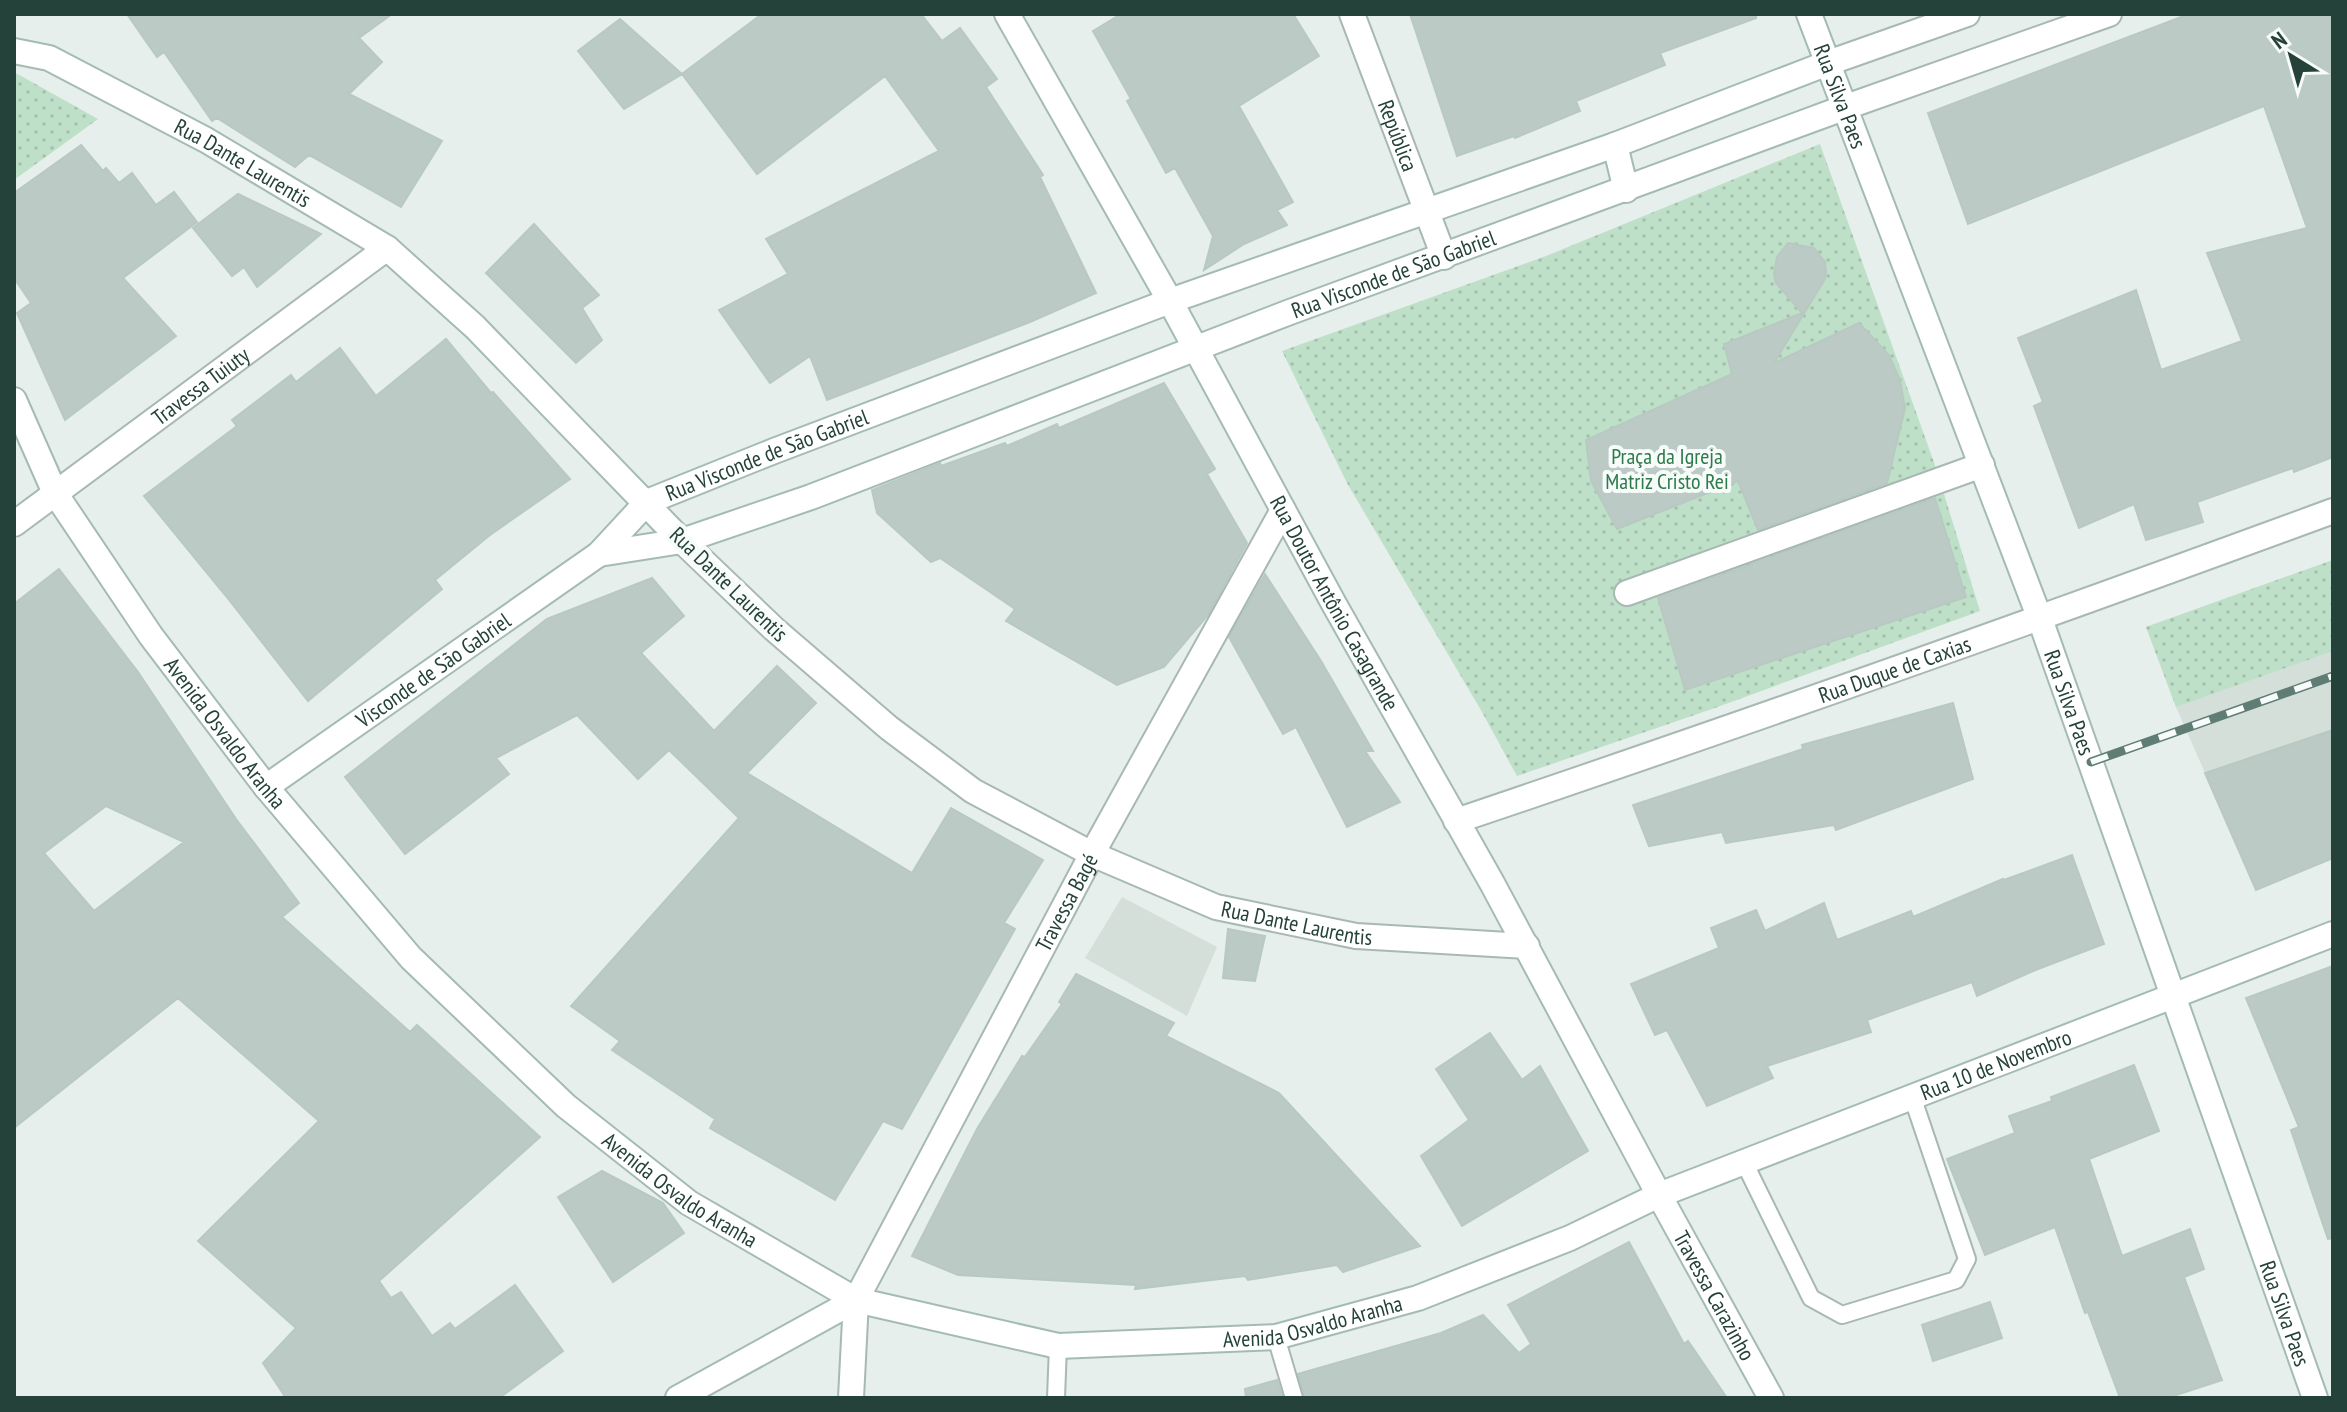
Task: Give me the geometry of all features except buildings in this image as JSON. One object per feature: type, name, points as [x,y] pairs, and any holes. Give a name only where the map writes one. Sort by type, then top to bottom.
[{"type":"street","name":"Rua Doutor Antônio Casagrande","points":[[1007,14],[1170,301],[1527,946],[1659,1195]]},
{"type":"street","name":"República","points":[[1352,14],[1444,257]]},
{"type":"street","name":"Rua Silva Paes","points":[[1809,14],[2040,619],[2315,1398]]},
{"type":"street","name":"Rua Visconde de São Gabriel","points":[[647,502],[1170,301],[1427,213],[1967,14]]},
{"type":"street","name":"Rua Visconde de São Gabriel","points":[[682,541],[811,497],[1290,312],[1846,107],[2109,14]]},
{"type":"street","name":"Rua Dante Laurentis","points":[[14,51],[49,58],[206,140],[387,248],[475,327],[682,541],[774,629],[889,728],[973,791],[1092,854],[1216,907],[1356,936],[1527,946]]},
{"type":"street","points":[[1615,145],[1626,190]]},
{"type":"street","name":"Travessa Tuiuty","points":[[14,524],[387,248]]},
{"type":"street","name":"Avenida Osvaldo Aranha","points":[[14,400],[55,493],[151,636],[266,787],[411,958],[566,1106],[689,1203],[856,1300],[1058,1346],[1276,1337],[1418,1298],[1570,1238],[1659,1195]]},
{"type":"street","points":[[1627,593],[1982,465]]},
{"type":"street","name":"Visconde de São Gabriel","points":[[266,787],[599,554],[647,502]]},
{"type":"street","name":"Travessa Bagé","points":[[856,1300],[1092,854],[1283,510]]},
{"type":"street","name":"Rua Duque de Caxias","points":[[1456,821],[2040,619],[2333,511]]},
{"type":"street","name":"Visconde de São Gabriel","points":[[599,554],[682,541]]},
{"type":"street","name":"Rua 10 de Novembro","points":[[1659,1195],[2333,934]]},
{"type":"street","name":"Travessa Carazinho","points":[[1659,1195],[1771,1398]]},
{"type":"street","points":[[678,1398],[856,1300]]},
{"type":"street","points":[[851,1398],[856,1300]]},
{"type":"lane","points":[[1744,1162],[1811,1298],[1842,1315],[1956,1280],[1967,1259],[1912,1096]]},
{"type":"lane","points":[[1276,1337],[1294,1398]]},
{"type":"lane","points":[[1056,1398],[1058,1346]]},
{"type":"shaded area","points":[[2333,560],[2333,730],[2205,773],[2146,627]]},
{"type":"shaded area","points":[[1122,897],[1217,947],[1187,1016],[1085,958]]},
{"type":"green space","points":[[14,72],[98,119],[14,180]]},
{"type":"green space","name":"Praça da Igreja Matriz Cristo Rei","points":[[1820,144],[1936,468],[1980,611],[1517,776],[1347,483],[1282,351],[1546,256]]},
{"type":"green space","points":[[2333,560],[2333,651],[2176,707],[2146,627]]},
{"type":"railway","points":[[2091,762],[2333,676]]}]
